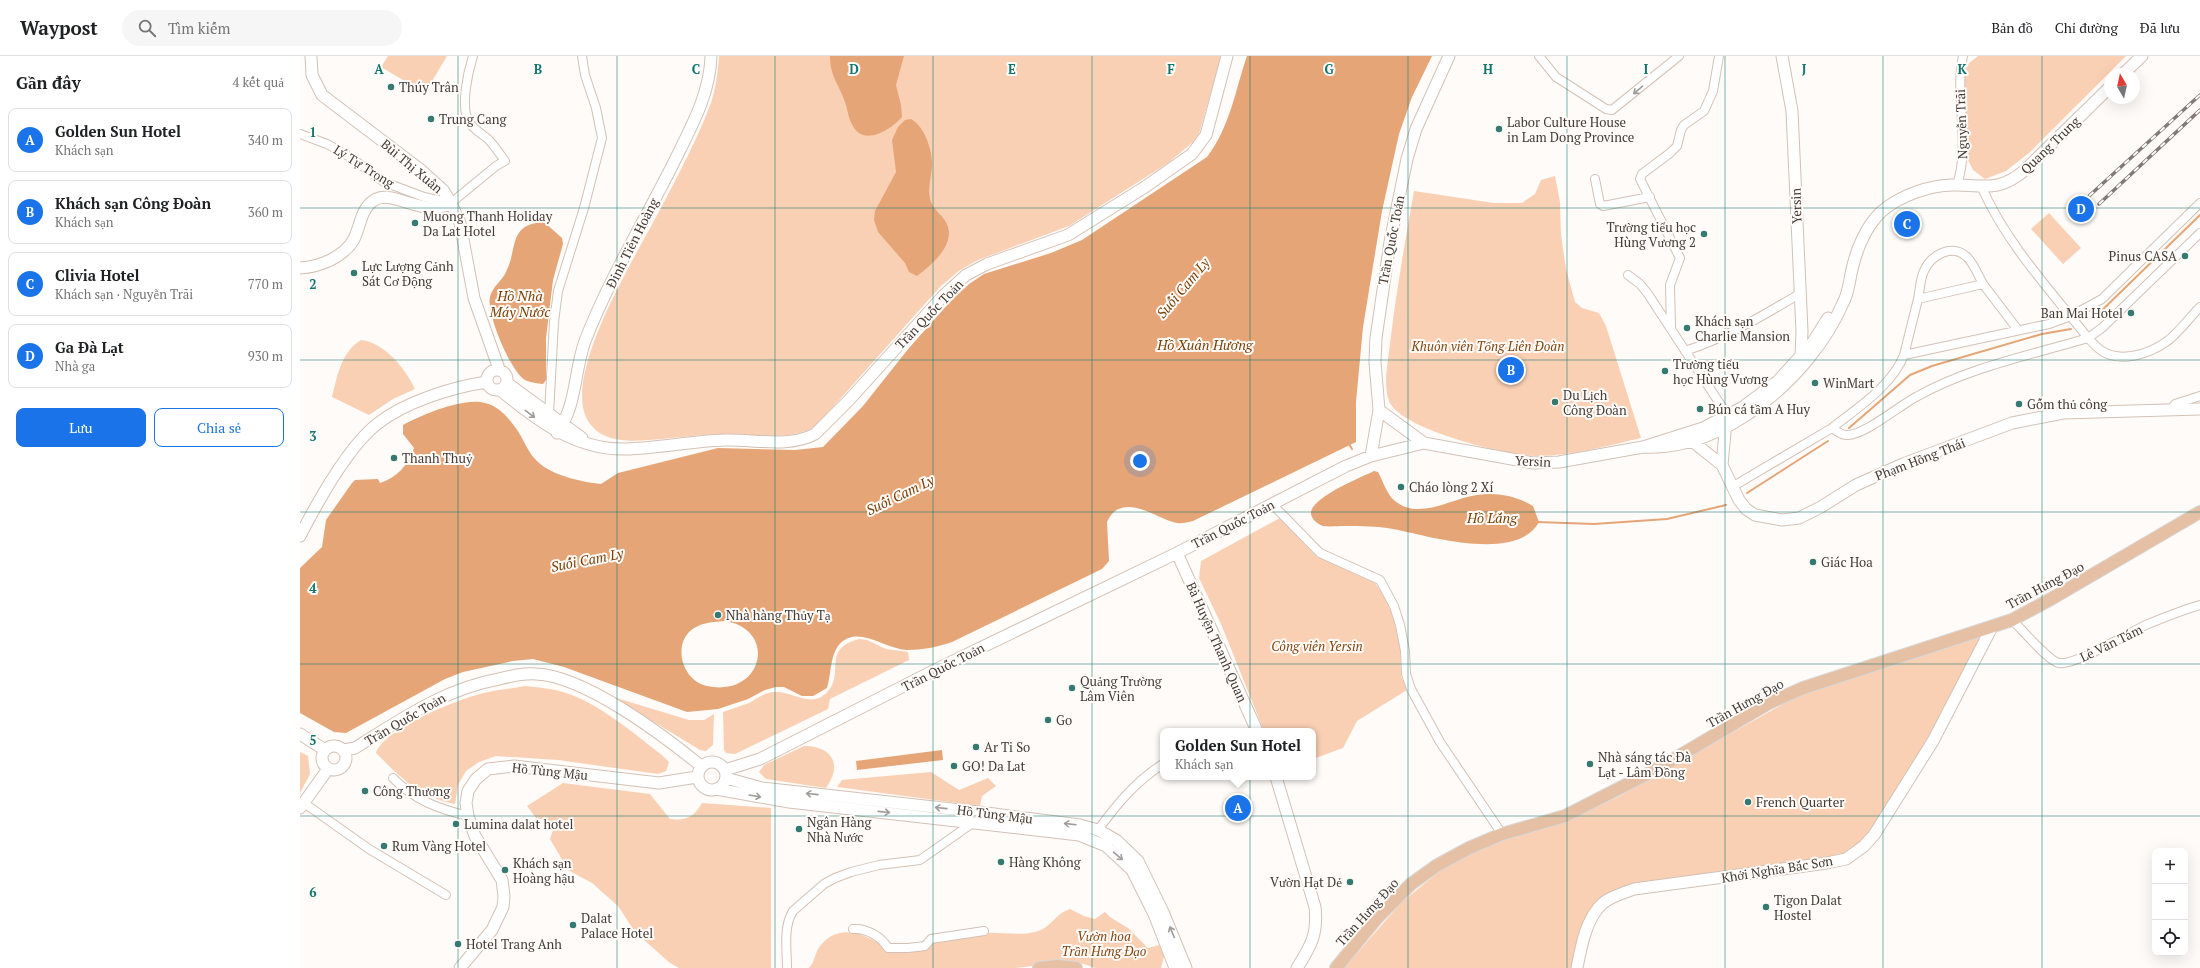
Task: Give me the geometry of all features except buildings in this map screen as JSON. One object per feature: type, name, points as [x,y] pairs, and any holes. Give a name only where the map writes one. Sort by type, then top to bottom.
[{"type":"main road","name":"Bùi Thị Xuân","points":[[311,56],[312,75],[316,86],[322,95],[422,171],[443,190],[451,203],[460,223],[474,298],[499,369]]},
{"type":"main road","name":"Đinh Tiên Hoàng","points":[[560,429],[572,400],[578,365],[592,323],[694,122],[709,79],[711,56]]},
{"type":"main road","name":"Trần Quốc Toản","points":[[503,386],[529,413],[589,443],[625,449],[705,441],[798,440],[815,434],[850,399],[944,295],[966,275],[987,264],[1068,235],[1145,187],[1192,154],[1206,135],[1227,56]]},
{"type":"main road","name":"Trần Quốc Toản","points":[[725,774],[760,759],[943,666],[1177,553],[1346,466],[1371,456],[1379,410],[1375,362],[1376,338],[1390,242],[1407,159],[1416,129],[1449,56]]},
{"type":"main road","name":"Yersin","points":[[1371,456],[1424,444],[1533,463],[1559,462],[1643,447],[1657,448],[1687,438],[1758,407],[1794,375],[1801,356],[1801,293],[1792,111],[1782,56]]},
{"type":"main road","points":[[2129,68],[2142,56]]},
{"type":"main road","name":"Quang Trung","points":[[1957,185],[1982,188],[2000,184],[2019,175],[2104,93]]},
{"type":"main road","points":[[1801,356],[1824,326],[1851,273],[1866,233],[1881,212],[1899,200],[1918,192],[1939,186],[1957,185]]},
{"type":"main road","points":[[300,268],[309,268],[344,252],[354,238],[368,205],[379,198],[396,199],[430,209],[442,208],[451,203]]},
{"type":"main road","points":[[1794,375],[1825,339],[1832,327],[1848,292],[1851,273]]},
{"type":"main road","name":"Yersin","points":[[1726,422],[1743,407],[1778,381],[1801,356]]},
{"type":"main road","points":[[499,369],[507,376],[503,386],[493,389],[487,382],[490,372],[499,369]]},
{"type":"main road","points":[[300,536],[320,500],[352,451],[376,425],[401,409],[418,402],[469,385],[487,382]]},
{"type":"main road","name":"Trần Quốc Toản","points":[[503,386],[549,414],[560,429]]},
{"type":"main road","name":"Phạm Hồng Thái","points":[[1722,465],[1732,487],[1746,509],[1755,515],[1782,520],[1799,518],[1856,485],[1903,464],[2012,423],[2063,413],[2200,409]]},
{"type":"main road","name":"Yersin","points":[[1379,410],[1424,444]]},
{"type":"main road","points":[[1722,465],[1726,422]]},
{"type":"main road","points":[[1687,438],[1722,465]]},
{"type":"main road","name":"Trần Hưng Đạo","points":[[1336,968],[1377,918],[1411,884],[1436,866],[1469,848],[1502,834],[1570,813],[1657,769],[1769,703],[1803,688],[2012,620],[2076,585],[2200,512]]},
{"type":"main road","name":"Bà Huyện Thanh Quan","points":[[1177,553],[1256,728]]},
{"type":"main road","name":"Khởi Nghĩa Bắc Sơn","points":[[1577,968],[1582,942],[1593,916],[1604,903],[1616,896],[1634,890],[1827,863],[1846,858],[1864,846],[1891,809],[1933,741],[1992,627]]},
{"type":"main road","name":"Trần Quốc Toản","points":[[344,750],[355,748],[418,709],[453,691],[485,682],[519,675],[536,674],[555,677],[596,695],[626,711],[680,748],[701,766]]},
{"type":"main road","points":[[300,734],[325,750]]},
{"type":"main road","points":[[335,745],[344,750],[347,757],[343,767],[336,770],[328,769],[322,760],[325,750],[335,745]]},
{"type":"main road","points":[[714,762],[718,763],[725,774],[722,785],[716,789],[705,788],[700,784],[697,777],[701,766],[714,762]]},
{"type":"main road","name":"Hồ Tùng Mậu","points":[[460,968],[492,930],[503,907],[504,896],[502,880],[475,836],[468,816],[466,802],[468,791],[476,779],[488,770],[503,766],[525,766],[627,781],[659,783],[697,777]]},
{"type":"main road","points":[[302,805],[328,769]]},
{"type":"main road","name":"Hồ Tùng Mậu","points":[[725,774],[762,788],[979,812],[1080,825],[1098,830],[1116,840],[1138,861],[1163,912],[1186,968]]},
{"type":"main road","points":[[1277,780],[1315,907],[1317,925],[1314,938],[1297,968]]},
{"type":"main road","name":"Hồ Tùng Mậu","points":[[716,789],[789,802],[1079,835],[1106,846],[1132,870],[1169,949],[1175,968]]},
{"type":"main road","points":[[974,822],[979,812]]},
{"type":"main road","points":[[1168,968],[1169,949]]},
{"type":"main road","points":[[1039,968],[1058,966],[1076,968]]},
{"type":"street","points":[[451,203],[496,166],[505,161],[489,140],[470,123],[468,118],[466,107],[468,74],[473,56]]},
{"type":"street","points":[[549,414],[554,322],[558,291],[584,208],[602,138],[596,108],[585,75],[582,56]]},
{"type":"street","points":[[1539,56],[1556,77],[1606,109],[1612,110],[1679,56]]},
{"type":"street","points":[[1671,328],[1670,285],[1680,258],[1640,179],[1642,174],[1677,146],[1681,130],[1684,125],[1704,111],[1713,91],[1719,56]]},
{"type":"street","name":"Nguyễn Trãi","points":[[1957,185],[1962,171],[1963,126],[1959,86],[1963,56]]},
{"type":"street","name":"Lý Tự Trọng","points":[[300,134],[339,150],[384,182],[424,197],[451,203]]},
{"type":"street","points":[[1595,179],[1600,204],[1603,206],[1650,197]]},
{"type":"street","points":[[1982,188],[1994,214],[2013,244],[2088,338],[2102,351],[2118,356],[2141,354],[2166,342],[2200,307]]},
{"type":"street","points":[[1904,355],[2049,324],[2071,316],[2102,299],[2200,203]]},
{"type":"street","points":[[1832,428],[1842,434],[1848,435],[1860,432],[1899,406],[1938,384],[1979,370],[2088,338],[2102,328],[2200,233]]},
{"type":"street","points":[[1732,487],[1832,428],[1877,391],[1892,376],[1904,355],[1923,272],[1929,262],[1937,255],[1948,251],[1959,251],[1967,257],[1983,284],[2018,330]]},
{"type":"street","points":[[1628,275],[1640,284],[1671,328],[1722,407],[1726,422]]},
{"type":"street","points":[[1918,299],[1983,284]]},
{"type":"street","points":[[1685,350],[1710,342],[1745,327],[1801,293]]},
{"type":"street","points":[[2171,410],[2175,404],[2200,396]]},
{"type":"street","points":[[1272,504],[1320,553],[1380,580],[1396,612],[1405,651],[1406,674],[1411,689],[1440,742],[1502,834]]},
{"type":"street","name":"Lê Văn Tám","points":[[2012,620],[2032,639],[2047,658],[2059,663],[2077,659],[2174,613],[2200,605]]},
{"type":"street","points":[[1098,830],[1122,798],[1137,783],[1160,766]]},
{"type":"street","points":[[393,778],[419,799],[438,808],[468,816]]},
{"type":"street","points":[[302,805],[446,895]]},
{"type":"street","points":[[787,968],[787,933],[790,916],[793,910],[824,884],[851,872],[879,865],[920,860],[974,822]]},
{"type":"street","points":[[853,929],[860,929],[884,940],[888,948],[925,946],[931,939],[984,931]]},
{"type":"green space","points":[[388,56],[447,56],[425,93],[381,67]]},
{"type":"green space","points":[[719,56],[1221,56],[1199,134],[1193,142],[1168,163],[1069,226],[978,260],[960,270],[940,287],[816,426],[805,431],[781,436],[716,434],[631,441],[610,438],[593,428],[587,419],[582,398],[585,372],[606,312],[682,168],[706,116],[714,91]]},
{"type":"green space","points":[[1978,56],[2126,56],[2114,68],[2104,68],[2104,78],[2029,153],[2006,171],[1985,179],[1973,170],[1967,158],[1964,74],[1969,63]]},
{"type":"green space","name":"Khuôn viên Tổng Liên Đoàn","points":[[1555,176],[1560,202],[1561,235],[1566,269],[1575,302],[1582,308],[1599,313],[1606,326],[1641,438],[1602,447],[1549,456],[1522,455],[1456,439],[1433,431],[1412,421],[1397,411],[1389,401],[1386,380],[1395,306],[1414,191],[1494,203],[1522,203],[1535,194],[1541,180]]},
{"type":"green space","points":[[2049,213],[2081,248],[2063,264],[2031,229]]},
{"type":"green space","points":[[361,340],[370,342],[386,351],[400,365],[415,389],[393,399],[369,415],[332,397],[338,373],[344,358],[354,345]]},
{"type":"green space","name":"Công viên Yersin","points":[[1280,518],[1316,556],[1375,583],[1385,597],[1394,620],[1400,649],[1401,676],[1407,690],[1357,721],[1343,748],[1316,758],[1316,728],[1263,728],[1221,624],[1199,578],[1201,561]]},
{"type":"green space","name":"French Quarter","points":[[1978,636],[1982,642],[1912,765],[1874,827],[1861,843],[1846,853],[1828,858],[1618,889],[1597,903],[1584,921],[1572,968],[1344,968],[1401,903],[1441,870],[1472,853],[1506,839],[1577,816],[1618,797],[1792,699],[1817,688]]},
{"type":"green space","points":[[859,639],[867,640],[886,649],[908,652],[909,660],[830,699],[828,709],[735,754],[726,753],[724,750],[723,712],[749,703],[762,695],[773,692],[810,699],[817,699],[823,696],[833,683],[837,655],[848,643]]},
{"type":"green space","points":[[525,686],[552,689],[569,694],[583,700],[612,717],[669,762],[666,771],[658,774],[558,760],[496,756],[479,762],[466,771],[458,785],[455,804],[431,797],[411,785],[376,753],[382,744],[392,734],[406,725],[439,709],[469,697],[491,691]]},
{"type":"green space","points":[[613,697],[689,720],[704,720],[714,714],[713,745],[706,751],[700,750]]},
{"type":"green space","points":[[804,746],[822,749],[832,758],[834,771],[826,788],[766,779],[759,772],[764,765]]},
{"type":"green space","points":[[300,752],[308,756],[310,774],[300,793]]},
{"type":"green space","points":[[931,772],[959,790],[988,778],[996,786],[982,796],[980,806],[837,787],[842,780]]},
{"type":"green space","points":[[563,783],[650,794],[670,819],[685,819],[693,815],[702,803],[771,808],[771,968],[679,968],[670,963],[635,932],[618,906],[592,883],[568,870],[550,839],[553,830],[548,821],[536,818],[527,806]]},
{"type":"green space","name":"Vườn hoa Trần Hưng Đạo","points":[[1070,909],[1084,916],[1095,919],[1105,912],[1110,917],[1128,928],[1148,948],[1159,945],[1164,956],[1161,968],[1095,968],[1084,964],[1057,963],[1016,968],[809,968],[813,963],[820,946],[829,938],[838,934],[847,932],[857,934],[876,941],[893,952],[972,934],[1023,934],[1035,932],[1045,928],[1061,914]]},
{"type":"water","points":[[830,56],[904,56],[896,85],[901,105],[902,117],[885,131],[878,134],[871,136],[858,132],[850,120],[843,96],[833,75]]},
{"type":"water","name":"Hồ Xuân Hương","points":[[1247,56],[1432,56],[1412,97],[1399,134],[1382,211],[1363,327],[1356,402],[1356,442],[1193,521],[1177,523],[1140,509],[1131,507],[1122,508],[1114,512],[1107,522],[1109,561],[1102,569],[952,642],[924,649],[907,650],[898,649],[862,637],[853,637],[845,640],[838,646],[833,655],[827,688],[813,696],[802,696],[784,687],[776,687],[765,690],[748,699],[718,709],[687,712],[564,667],[533,659],[513,661],[463,672],[445,679],[346,733],[334,732],[300,713],[300,568],[322,547],[326,520],[355,480],[378,479],[380,483],[392,478],[405,465],[414,448],[403,434],[403,425],[431,412],[466,402],[490,404],[505,415],[512,423],[531,455],[544,467],[568,478],[601,484],[618,473],[718,448],[795,450],[823,447],[863,406],[909,348],[949,303],[969,284],[984,274],[1051,253],[1082,240],[1207,157],[1227,121]],"holes":[[[724,621],[741,626],[752,636],[757,648],[757,661],[752,673],[741,682],[726,687],[707,686],[692,678],[683,664],[682,655],[684,639],[689,632],[701,625],[715,622]]]},
{"type":"water","points":[[911,119],[916,122],[926,137],[932,161],[929,189],[931,203],[946,222],[949,232],[946,245],[942,252],[933,263],[917,276],[909,272],[905,263],[878,232],[874,220],[875,211],[896,172],[892,140],[898,127],[905,120]]},
{"type":"water","name":"Hồ Nhà Máy Nước","points":[[544,222],[562,238],[563,244],[553,280],[546,338],[546,380],[543,384],[525,380],[519,375],[513,366],[501,342],[492,316],[490,297],[491,293],[506,272],[519,232],[525,227]]},
{"type":"water","name":"Hồ Lắng","points":[[1374,471],[1378,472],[1387,492],[1392,498],[1404,507],[1425,509],[1467,497],[1492,494],[1513,497],[1533,506],[1539,522],[1528,534],[1512,541],[1492,544],[1471,544],[1427,537],[1381,527],[1323,526],[1314,520],[1311,514],[1318,501],[1348,483]]},
{"type":"water","points":[[942,750],[943,760],[857,770],[856,761]]},
{"type":"waterway","points":[[2093,319],[2200,215]]},
{"type":"waterway","points":[[1849,428],[1910,375],[1932,366],[2042,334],[2071,329]]},
{"type":"waterway","points":[[1747,493],[1828,441]]},
{"type":"waterway","points":[[1349,444],[1352,449]]},
{"type":"waterway","points":[[1537,522],[1594,524],[1667,519],[1726,505]]},
{"type":"railway","points":[[2089,196],[2200,95]]},
{"type":"railway","points":[[2099,204],[2200,110]]},
{"type":"place","name":"Thúy Trân","points":[[391,87]]},
{"type":"place","name":"Trung Cang","points":[[431,119]]},
{"type":"place","name":"Labor Culture House in Lam Dong Province","points":[[1499,129]]},
{"type":"place","name":"Ga Đà Lạt","points":[[2081,209]]},
{"type":"place","name":"Muong Thanh Holiday Da Lat Hotel","points":[[415,223]]},
{"type":"place","name":"Clivia Hotel","points":[[1907,224]]},
{"type":"place","name":"Trường tiểu học Hùng Vương 2","points":[[1704,234]]},
{"type":"place","name":"Pinus CASA","points":[[2185,256]]},
{"type":"place","name":"Lực Lượng Cảnh Sát Cơ Động","points":[[354,273]]},
{"type":"place","name":"Ban Mai Hotel","points":[[2131,313]]},
{"type":"place","name":"Khách sạn Charlie Mansion","points":[[1687,328]]},
{"type":"place","name":"Khách sạn Công Đoàn","points":[[1511,370]]},
{"type":"place","name":"Trường tiểu học Hùng Vương","points":[[1665,371]]},
{"type":"place","name":"WinMart","points":[[1815,383]]},
{"type":"place","name":"Du Lịch Công Đoàn","points":[[1555,402]]},
{"type":"place","name":"Gốm thủ công","points":[[2019,404]]},
{"type":"place","name":"Bún cá tầm A Huy","points":[[1700,409]]},
{"type":"place","name":"Thanh Thuỷ","points":[[394,458]]},
{"type":"place","name":"Cháo lòng 2 Xí","points":[[1401,487]]},
{"type":"place","name":"Giác Hoa","points":[[1813,562]]},
{"type":"place","name":"Nhà hàng Thủy Tạ","points":[[718,615]]},
{"type":"place","name":"Quảng Trường Lâm Viên","points":[[1072,688]]},
{"type":"place","name":"Go","points":[[1048,720]]},
{"type":"place","name":"Ar Ti So","points":[[976,747]]},
{"type":"place","name":"Nhà sáng tác Đà Lạt - Lâm Đồng","points":[[1590,764]]},
{"type":"place","name":"GO! Da Lat","points":[[954,766]]},
{"type":"place","name":"Công Thương","points":[[365,791]]},
{"type":"place","name":"French Quarter","points":[[1748,802]]},
{"type":"place","name":"Golden Sun Hotel","points":[[1238,808]]},
{"type":"place","name":"Lumina dalat hotel","points":[[456,824]]},
{"type":"place","name":"Ngân Hàng Nhà Nước","points":[[799,829]]},
{"type":"place","name":"Rum Vàng Hotel","points":[[384,846]]},
{"type":"place","name":"Hàng Không","points":[[1001,862]]},
{"type":"place","name":"Khách sạn Hoàng hậu","points":[[505,870]]},
{"type":"place","name":"Vườn Hạt Dẻ","points":[[1350,882]]},
{"type":"place","name":"Tigon Dalat Hostel","points":[[1766,907]]},
{"type":"place","name":"Dalat Palace Hotel","points":[[573,925]]},
{"type":"place","name":"Hotel Trang Anh","points":[[458,944]]},
{"type":"water label","name":"Suối Cam Ly","points":[[1183,288]]},
{"type":"water label","name":"Suối Cam Ly","points":[[900,495]]},
{"type":"water label","name":"Suối Cam Ly","points":[[587,560]]}]
